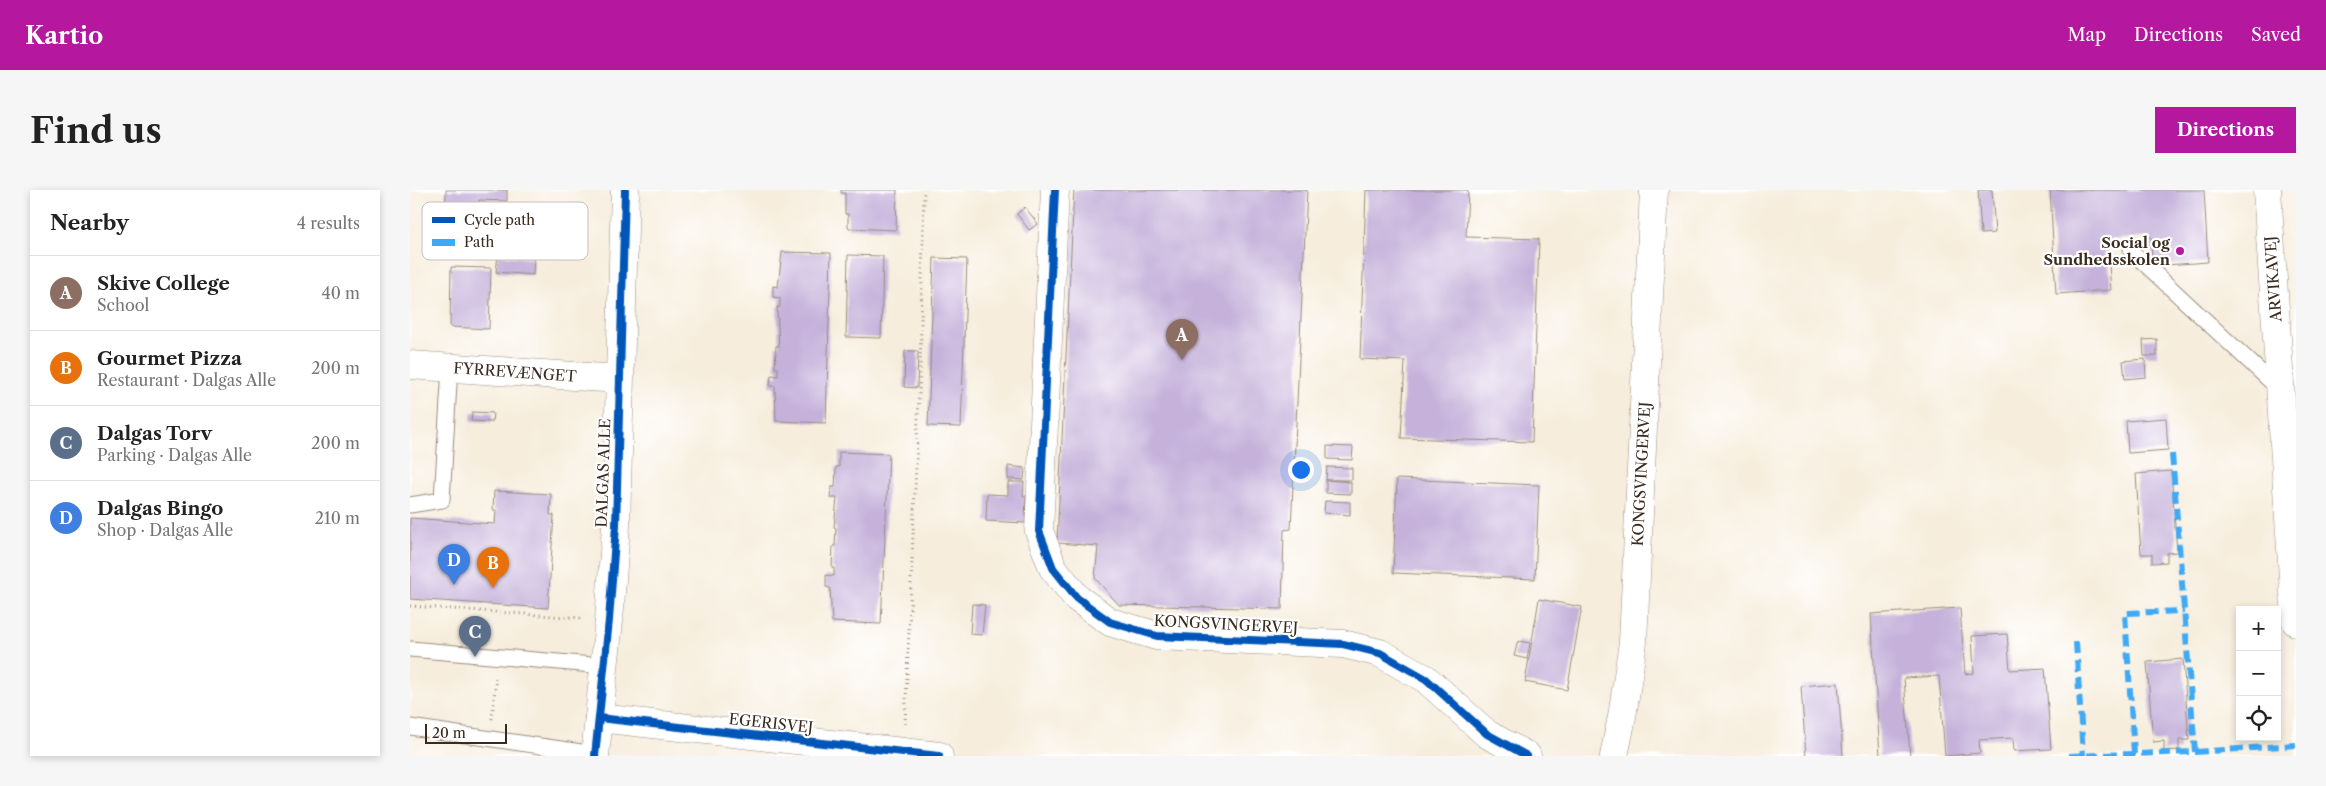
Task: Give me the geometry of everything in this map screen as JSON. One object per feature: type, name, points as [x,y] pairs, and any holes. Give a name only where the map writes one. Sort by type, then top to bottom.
[{"type":"street","name":"DALGAS ALLE","points":[[595,755],[609,620],[616,526],[625,190]]},
{"type":"street","name":"KONGSVINGERVEJ","points":[[1055,190],[1039,531],[1053,568],[1077,598],[1110,622],[1156,636],[1343,644],[1380,653],[1426,679],[1487,734],[1527,756]]},
{"type":"street","name":"KONGSVINGERVEJ","points":[[1614,756],[1633,642],[1654,190]]},
{"type":"street","name":"ARVIKAVEJ","points":[[2267,190],[2295,578],[2296,622]]},
{"type":"street","name":"FYRREVÆNGET","points":[[410,366],[619,379]]},
{"type":"street","name":"EGERISVEJ","points":[[599,718],[939,756]]},
{"type":"lane","points":[[1648,190],[1654,190]]},
{"type":"lane","points":[[2131,251],[2281,391]]},
{"type":"lane","points":[[410,505],[442,500],[450,367]]},
{"type":"lane","points":[[410,649],[604,666]]},
{"type":"lane","points":[[410,727],[595,755]]},
{"type":"path","points":[[905,752],[920,371],[924,190]]},
{"type":"path","points":[[410,606],[609,620]]},
{"type":"path","points":[[489,739],[498,657]]},
{"type":"building","points":[[446,190],[507,190],[507,201],[446,202]]},
{"type":"building","points":[[841,190],[897,190],[896,230],[848,228],[848,214],[845,214],[845,193],[841,193]]},
{"type":"building","points":[[1074,190],[1307,190],[1291,529],[1284,530],[1282,609],[1119,605],[1095,578],[1098,546],[1057,543]]},
{"type":"building","points":[[1366,190],[1468,190],[1466,237],[1539,239],[1532,442],[1401,438],[1405,361],[1360,359]]},
{"type":"building","points":[[1978,190],[1992,190],[1995,233],[1981,234]]},
{"type":"building","name":"Social og Sundhedsskolen","points":[[2050,190],[2204,190],[2208,262],[2152,266],[2151,237],[2107,240],[2111,290],[2056,294]]},
{"type":"building","points":[[1025,207],[1038,224],[1029,230],[1017,214]]},
{"type":"building","points":[[782,252],[831,253],[826,423],[776,421],[775,386],[770,386],[771,375],[778,376],[778,368],[775,368],[776,346],[779,346],[777,307],[780,307],[780,298],[773,297],[773,286],[778,287]]},
{"type":"building","points":[[848,255],[883,256],[881,338],[846,337]]},
{"type":"building","points":[[934,258],[967,259],[961,427],[928,426]]},
{"type":"building","points":[[497,260],[534,260],[533,275],[496,272]]},
{"type":"building","points":[[451,267],[491,268],[489,329],[450,327]]},
{"type":"building","points":[[2157,339],[2157,356],[2144,356],[2143,340]]},
{"type":"building","points":[[905,351],[918,351],[917,388],[904,387]]},
{"type":"building","points":[[2145,359],[2146,377],[2125,379],[2123,361]]},
{"type":"building","points":[[472,412],[493,413],[492,422],[471,421]]},
{"type":"building","points":[[2166,418],[2168,450],[2128,453],[2126,421]]},
{"type":"building","points":[[1327,446],[1353,447],[1352,460],[1327,459]]},
{"type":"building","points":[[839,452],[889,454],[881,624],[832,622],[830,588],[826,587],[826,575],[834,576],[834,568],[832,568],[837,498],[830,498],[831,487],[835,487],[836,467],[839,467]]},
{"type":"building","points":[[1008,466],[1025,468],[1024,480],[1008,479]]},
{"type":"building","points":[[1327,467],[1352,468],[1352,480],[1326,480]]},
{"type":"building","points":[[2171,471],[2177,552],[2167,553],[2167,562],[2152,563],[2152,554],[2141,554],[2136,474]]},
{"type":"building","points":[[1397,479],[1539,485],[1535,579],[1393,573]]},
{"type":"building","points":[[1326,480],[1351,482],[1351,494],[1326,493]]},
{"type":"building","points":[[1008,482],[1024,482],[1023,496],[1026,496],[1025,523],[986,521],[987,494],[1008,495]]},
{"type":"building","points":[[494,491],[551,494],[550,515],[554,515],[548,608],[410,599],[410,518],[495,524],[496,510],[493,510]]},
{"type":"building","points":[[1325,501],[1350,502],[1350,515],[1324,513]]},
{"type":"building","points":[[1539,599],[1582,607],[1567,690],[1525,682]]},
{"type":"building","points":[[972,604],[985,605],[982,635],[970,634]]},
{"type":"building","points":[[1960,608],[1965,674],[1974,673],[1972,636],[2007,634],[2010,670],[2045,668],[2051,749],[2014,751],[2013,738],[1979,740],[1980,753],[1945,756],[1939,676],[1904,678],[1910,756],[1880,756],[1871,614]]},
{"type":"building","points":[[1518,641],[1530,643],[1527,659],[1514,656]]},
{"type":"building","points":[[2183,659],[2189,740],[2179,740],[2179,750],[2164,751],[2164,741],[2153,742],[2147,662]]},
{"type":"building","points":[[1838,683],[1843,756],[1806,756],[1801,686]]},
{"type":"marked path","points":[[2172,454],[2195,752]]},
{"type":"marked path","points":[[2134,754],[2125,613],[2184,611]]},
{"type":"marked path","points":[[2076,642],[2083,756]]},
{"type":"marked path","points":[[2069,756],[2195,752],[2296,745]]},
{"type":"cycle path","points":[[595,756],[609,620],[616,526],[625,190]]},
{"type":"cycle path","points":[[1055,190],[1039,531],[1053,568],[1077,598],[1110,622],[1157,636],[1343,644],[1380,653],[1426,679],[1487,734],[1527,756]]},
{"type":"cycle path","points":[[599,718],[939,756]]},
{"type":"place","name":"Social og Sundhedsskolen","points":[[2180,251]]},
{"type":"place","name":"Skive College","points":[[1182,360]]},
{"type":"place","name":"Dalgas Bingo","points":[[454,585]]},
{"type":"place","name":"Gourmet Pizza","points":[[493,588]]},
{"type":"place","name":"Dalgas Torv","points":[[475,657]]}]
